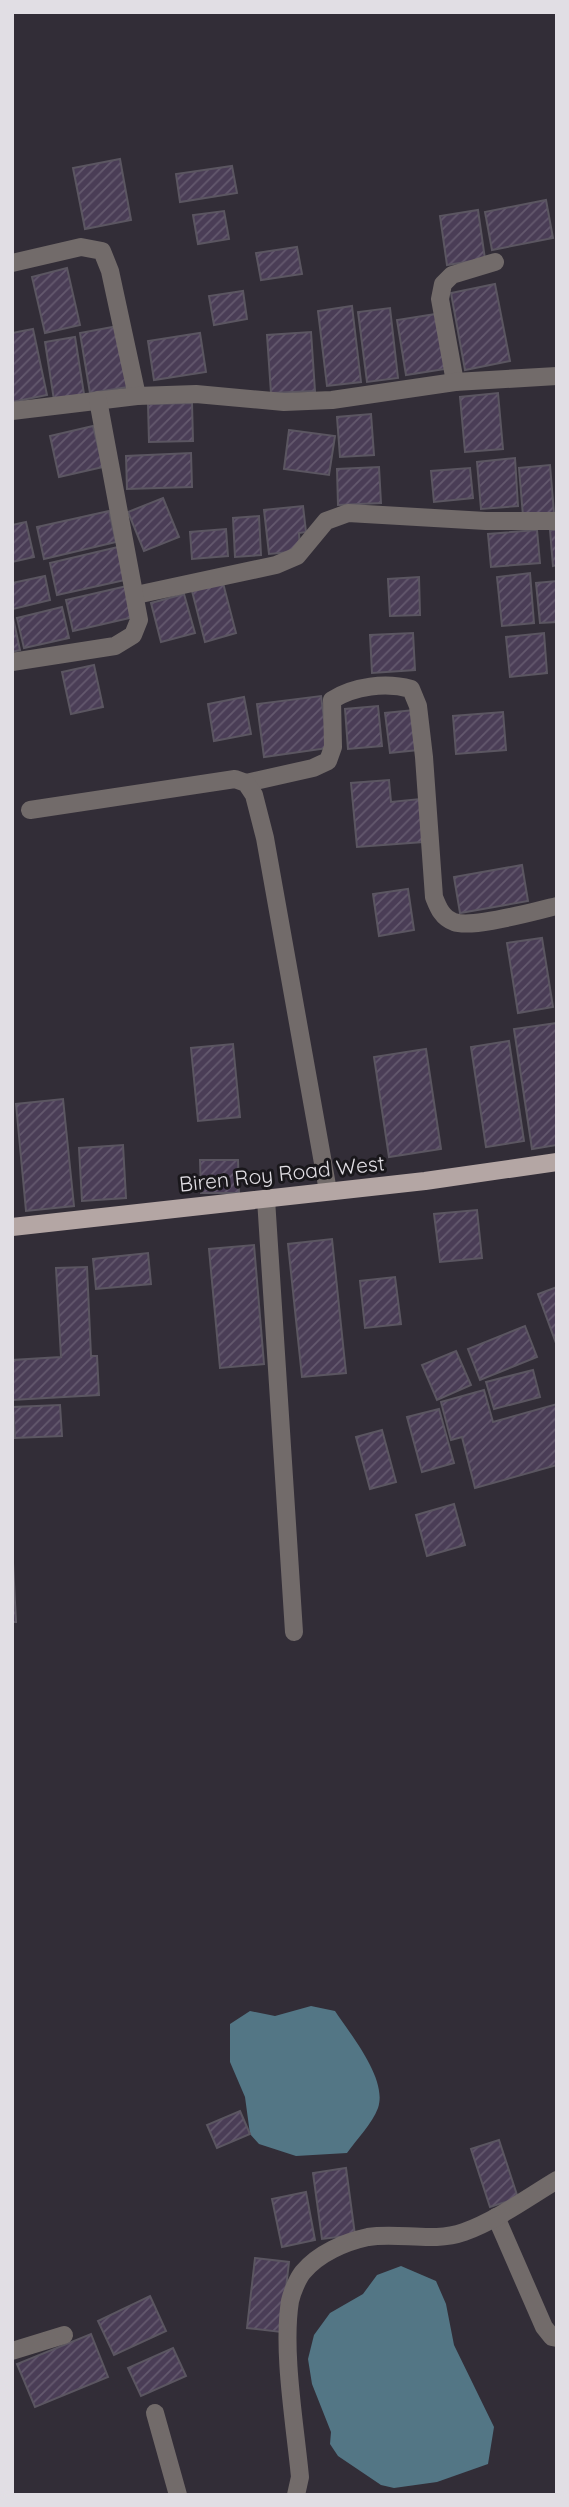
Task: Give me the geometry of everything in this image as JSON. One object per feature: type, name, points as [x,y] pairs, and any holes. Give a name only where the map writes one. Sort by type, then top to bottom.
[{"type":"main road","name":"Biren Roy Road West","points":[[12,1227],[425,1181],[557,1162]]},
{"type":"street","points":[[12,263],[81,247],[102,251],[110,271],[137,396]]},
{"type":"street","points":[[454,382],[440,299],[443,284],[452,275],[495,262]]},
{"type":"street","points":[[12,411],[137,396],[196,394],[284,402],[332,400],[454,382],[557,376]]},
{"type":"street","points":[[12,662],[115,646],[133,635],[139,620],[98,400]]},
{"type":"street","points":[[136,595],[276,565],[297,556],[326,521],[348,513],[486,522],[557,521]]},
{"type":"street","points":[[30,810],[235,779],[246,783],[313,768],[328,761],[333,747],[332,700],[345,692],[394,684],[411,689],[418,706],[434,897],[441,914],[453,922],[471,924],[557,906]]},
{"type":"street","points":[[246,783],[254,796],[265,838],[328,1191]]},
{"type":"street","points":[[266,1199],[294,1632]]},
{"type":"street","points":[[296,2495],[300,2477],[288,2345],[290,2299],[302,2273],[321,2256],[365,2238],[387,2235],[447,2236],[464,2232],[496,2217],[557,2180]]},
{"type":"street","points":[[496,2217],[544,2327],[552,2337],[557,2338]]},
{"type":"street","points":[[12,2351],[64,2335]]},
{"type":"street","points":[[155,2413],[178,2495]]},
{"type":"water","points":[[311,2006],[335,2011],[366,2057],[378,2084],[378,2108],[347,2153],[296,2156],[259,2144],[250,2134],[245,2097],[230,2062],[230,2024],[250,2011],[275,2016]]},
{"type":"water","points":[[401,2266],[436,2281],[446,2304],[454,2345],[494,2427],[488,2464],[437,2482],[394,2488],[381,2485],[338,2456],[330,2444],[331,2432],[312,2384],[308,2359],[314,2335],[330,2313],[363,2294],[377,2275]]},
{"type":"building","points":[[120,159],[131,220],[85,229],[73,168]]},
{"type":"building","points":[[232,166],[237,193],[180,202],[176,174]]},
{"type":"building","points":[[546,200],[553,238],[492,250],[485,212]]},
{"type":"building","points":[[478,210],[485,259],[447,265],[440,216]]},
{"type":"building","points":[[224,211],[229,239],[198,244],[193,215]]},
{"type":"building","points":[[297,247],[302,274],[261,280],[256,253]]},
{"type":"building","points":[[67,268],[80,325],[45,333],[32,277]]},
{"type":"building","points":[[495,284],[510,361],[465,370],[451,293]]},
{"type":"building","points":[[243,291],[247,319],[214,325],[209,296]]},
{"type":"building","points":[[352,306],[361,382],[327,386],[318,311]]},
{"type":"building","points":[[390,308],[398,378],[367,382],[358,312]]},
{"type":"building","points":[[436,314],[445,369],[406,375],[397,320]]},
{"type":"building","points":[[118,326],[128,387],[90,393],[80,333]]},
{"type":"building","points":[[33,329],[47,395],[12,402],[12,333]]},
{"type":"building","points":[[311,332],[315,391],[271,393],[267,335]]},
{"type":"building","points":[[200,333],[206,372],[154,380],[148,341]]},
{"type":"building","points":[[75,337],[84,394],[54,400],[45,342]]},
{"type":"building","points":[[498,393],[503,449],[465,452],[460,397]]},
{"type":"building","points":[[192,403],[193,441],[149,442],[148,404]]},
{"type":"building","points":[[371,414],[374,455],[340,457],[337,417]]},
{"type":"building","points":[[93,426],[103,467],[59,477],[50,436]]},
{"type":"building","points":[[289,430],[335,436],[329,475],[284,469]]},
{"type":"building","points":[[191,453],[192,487],[127,489],[126,456]]},
{"type":"building","points":[[515,458],[518,506],[481,509],[477,462]]},
{"type":"building","points":[[550,465],[554,513],[523,516],[519,468]]},
{"type":"building","points":[[379,467],[381,503],[338,505],[337,469]]},
{"type":"building","points":[[470,468],[473,498],[434,502],[431,471]]},
{"type":"building","points":[[163,498],[179,537],[144,551],[128,512]]},
{"type":"building","points":[[303,506],[306,532],[299,533],[300,551],[269,554],[264,510]]},
{"type":"building","points":[[109,511],[116,542],[44,559],[37,527]]},
{"type":"building","points":[[259,516],[261,555],[235,557],[233,518]]},
{"type":"building","points":[[26,522],[34,557],[12,562],[12,525]]},
{"type":"building","points":[[226,529],[228,556],[192,559],[190,532]]},
{"type":"building","points":[[537,530],[540,563],[491,567],[488,534]]},
{"type":"building","points":[[550,530],[557,530],[557,565],[553,566]]},
{"type":"building","points":[[118,547],[125,580],[57,595],[50,563]]},
{"type":"building","points":[[530,573],[534,623],[502,626],[497,577]]},
{"type":"building","points":[[45,576],[50,600],[13,609],[12,583]]},
{"type":"building","points":[[419,577],[420,615],[390,616],[388,579]]},
{"type":"building","points":[[557,581],[557,622],[540,623],[536,583]]},
{"type":"building","points":[[223,583],[236,633],[205,642],[192,591]]},
{"type":"building","points":[[127,586],[134,617],[73,631],[66,600]]},
{"type":"building","points":[[184,594],[195,633],[161,642],[151,603]]},
{"type":"building","points":[[62,607],[69,638],[24,648],[17,618]]},
{"type":"building","points":[[12,613],[20,650],[12,652]]},
{"type":"building","points":[[413,633],[415,670],[372,673],[370,635]]},
{"type":"building","points":[[544,633],[547,673],[510,677],[506,637]]},
{"type":"building","points":[[94,665],[103,707],[71,714],[62,672]]},
{"type":"building","points":[[321,696],[328,748],[264,757],[257,704]]},
{"type":"building","points":[[244,697],[251,734],[214,741],[208,704]]},
{"type":"building","points":[[378,706],[382,746],[348,749],[345,709]]},
{"type":"building","points":[[414,710],[418,750],[390,753],[385,713]]},
{"type":"building","points":[[503,712],[506,750],[456,754],[453,716]]},
{"type":"building","points":[[389,780],[391,802],[420,799],[423,842],[357,847],[351,783]]},
{"type":"building","points":[[522,865],[528,901],[460,913],[454,877]]},
{"type":"building","points":[[408,889],[414,930],[379,936],[373,894]]},
{"type":"building","points":[[542,938],[553,1007],[518,1013],[507,943]]},
{"type":"building","points":[[557,1023],[557,1145],[532,1149],[514,1029]]},
{"type":"building","points":[[509,1041],[524,1141],[486,1147],[471,1047]]},
{"type":"building","points":[[233,1044],[240,1117],[198,1121],[191,1048]]},
{"type":"building","points":[[426,1049],[441,1149],[389,1157],[374,1057]]},
{"type":"building","points":[[63,1099],[74,1206],[26,1211],[16,1104]]},
{"type":"building","points":[[123,1145],[126,1198],[82,1201],[79,1148]]},
{"type":"building","points":[[200,1160],[238,1160],[239,1193],[201,1193]]},
{"type":"building","points":[[477,1210],[482,1258],[440,1262],[434,1214]]},
{"type":"building","points":[[332,1239],[346,1373],[302,1377],[288,1244]]},
{"type":"building","points":[[254,1245],[264,1364],[220,1368],[209,1249]]},
{"type":"building","points":[[148,1253],[151,1284],[96,1289],[93,1259]]},
{"type":"building","points":[[87,1267],[91,1356],[97,1356],[99,1395],[12,1400],[12,1360],[61,1357],[56,1268]]},
{"type":"building","points":[[395,1277],[401,1324],[365,1328],[360,1281]]},
{"type":"building","points":[[557,1287],[557,1346],[538,1294]]},
{"type":"building","points":[[525,1326],[537,1357],[480,1380],[468,1349]]},
{"type":"building","points":[[456,1351],[471,1385],[437,1400],[422,1365]]},
{"type":"building","points":[[533,1370],[540,1397],[494,1409],[486,1382]]},
{"type":"building","points":[[484,1390],[493,1422],[557,1404],[557,1465],[475,1488],[462,1437],[451,1440],[441,1402]]},
{"type":"building","points":[[60,1405],[62,1436],[15,1438],[13,1407]]},
{"type":"building","points":[[439,1409],[454,1463],[422,1472],[407,1417]]},
{"type":"building","points":[[382,1430],[396,1482],[370,1489],[356,1437]]},
{"type":"building","points":[[454,1504],[465,1545],[427,1556],[416,1515]]},
{"type":"building","points":[[12,1543],[16,1622],[12,1622]]},
{"type":"building","points":[[240,2111],[250,2134],[217,2148],[207,2125]]},
{"type":"building","points":[[499,2140],[518,2198],[490,2207],[471,2149]]},
{"type":"building","points":[[346,2168],[355,2235],[322,2239],[313,2173]]},
{"type":"building","points":[[306,2192],[315,2240],[282,2247],[272,2199]]},
{"type":"building","points":[[255,2258],[289,2262],[281,2332],[247,2328]]},
{"type":"building","points":[[150,2296],[166,2331],[114,2355],[98,2321]]},
{"type":"building","points":[[91,2334],[108,2377],[35,2407],[17,2364]]},
{"type":"building","points":[[173,2348],[186,2376],[141,2396],[128,2368]]}]
